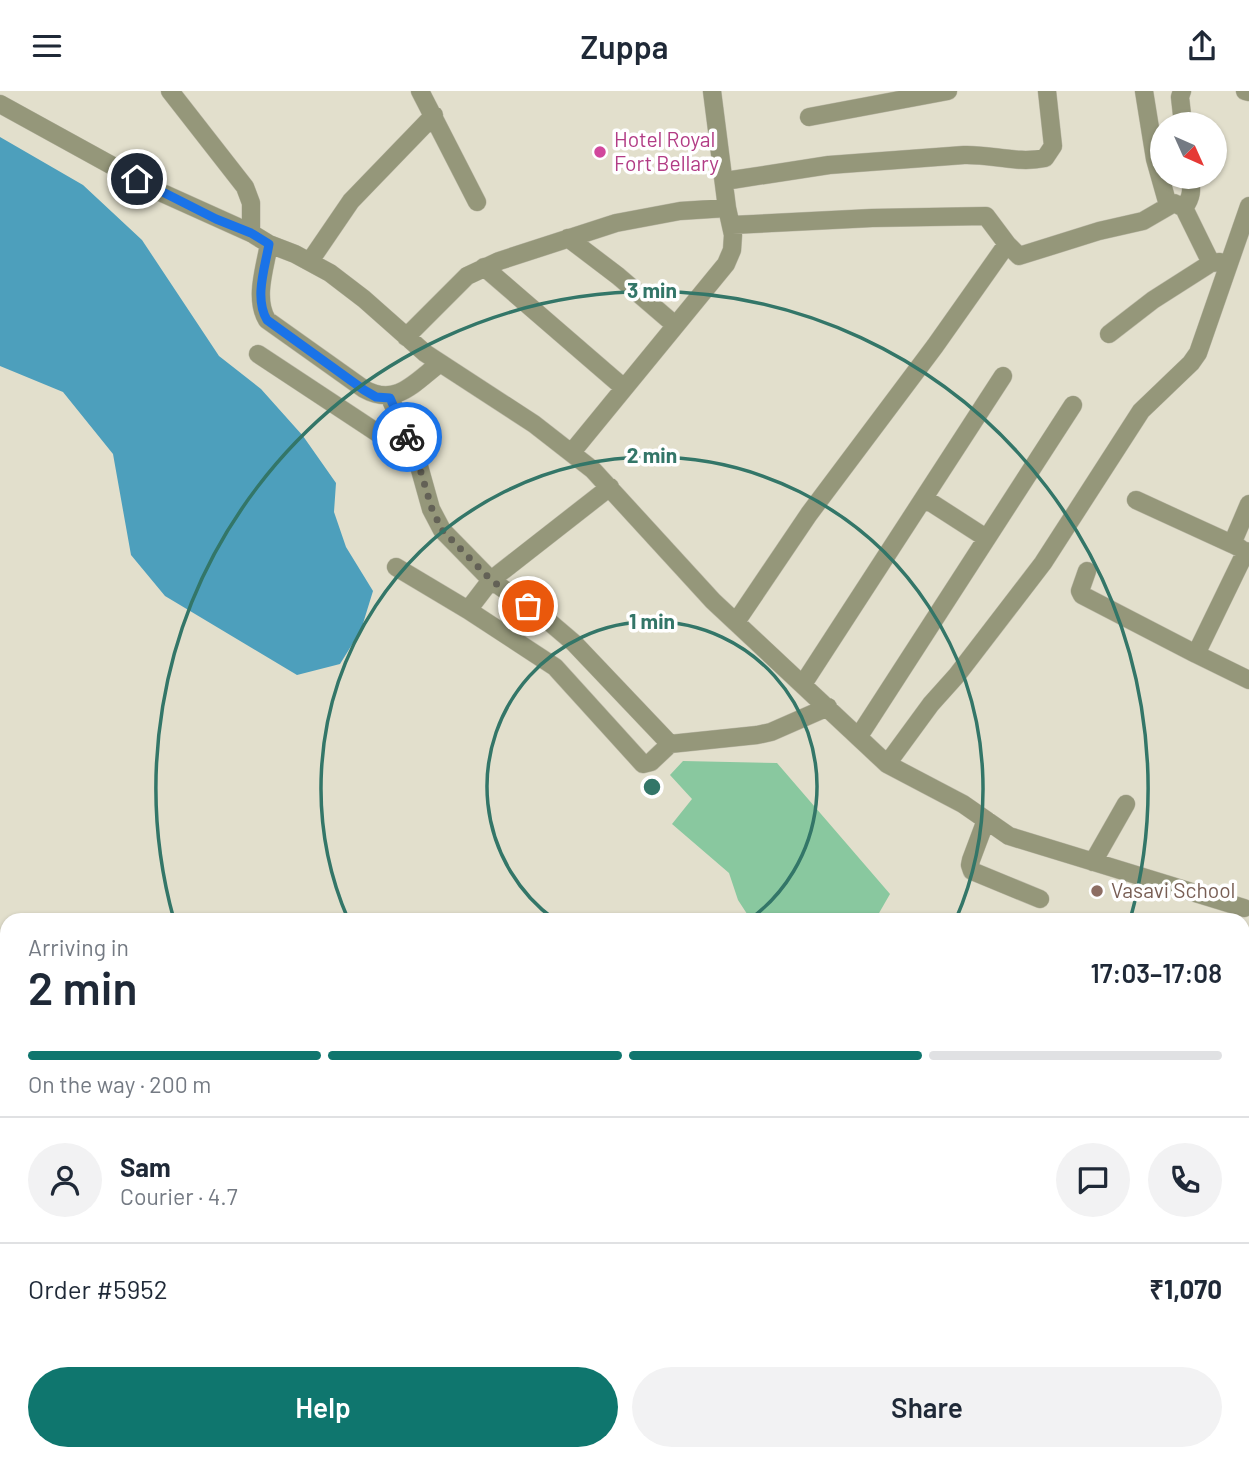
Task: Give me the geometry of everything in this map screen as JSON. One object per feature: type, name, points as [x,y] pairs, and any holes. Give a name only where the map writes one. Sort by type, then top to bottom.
[{"type":"street","points":[[170,91],[245,187],[251,203],[251,233]]},
{"type":"street","points":[[420,91],[477,202]]},
{"type":"street","points":[[572,452],[726,264],[732,250],[712,91]]},
{"type":"street","points":[[809,117],[948,91]]},
{"type":"street","points":[[725,181],[829,166],[964,155],[983,154],[1030,162],[1045,158],[1053,146],[1047,91]]},
{"type":"street","points":[[1144,91],[1155,159],[1176,206],[1211,264]]},
{"type":"street","points":[[1182,91],[1182,112]]},
{"type":"street","points":[[6,101],[160,192],[310,261],[330,273],[440,363],[572,452],[610,487],[713,601],[887,764],[963,804],[1009,836],[1244,908]]},
{"type":"street","points":[[310,261],[351,201],[433,115]]},
{"type":"street","points":[[405,337],[467,276],[484,267],[568,237],[616,223],[680,211],[729,217],[986,216],[1019,256],[1098,231],[1143,221],[1190,200],[1192,189]]},
{"type":"street","points":[[887,764],[1043,563],[1141,411],[1198,353],[1239,251],[1249,207]]},
{"type":"street","points":[[568,237],[675,325]]},
{"type":"street","points":[[269,244],[260,300],[267,320],[364,390],[376,397],[390,398],[440,363]]},
{"type":"street","points":[[736,622],[809,514],[1007,244]]},
{"type":"street","points":[[1110,334],[1153,300],[1211,264],[1239,251]]},
{"type":"street","points":[[484,267],[624,388]]},
{"type":"street","points":[[258,354],[417,459]]},
{"type":"street","points":[[803,684],[1003,376]]},
{"type":"street","points":[[390,398],[417,459],[432,509],[442,530],[491,580],[547,619],[573,643],[670,744]]},
{"type":"street","points":[[859,736],[1073,405]]},
{"type":"street","points":[[468,610],[491,580],[610,487]]},
{"type":"street","points":[[924,498],[986,538]]},
{"type":"street","points":[[1136,500],[1242,549]]},
{"type":"street","points":[[1196,654],[1242,549],[1249,504]]},
{"type":"street","points":[[396,567],[555,667],[643,764],[651,762],[670,744],[757,736],[828,707]]},
{"type":"street","points":[[1087,572],[1080,590],[1082,595],[1249,680]]},
{"type":"street","points":[[1093,862],[1126,804]]},
{"type":"street","points":[[986,820],[971,860],[972,871],[1040,899]]},
{"type":"green space","points":[[683,761],[777,763],[890,894],[879,913],[746,913],[738,900],[729,873],[672,824],[692,799],[670,775]]},
{"type":"water","points":[[0,137],[83,185],[142,240],[219,356],[261,389],[303,436],[336,483],[334,512],[346,547],[373,591],[361,630],[340,664],[297,675],[165,596],[131,555],[113,454],[63,392],[0,366]]},
{"type":"way so far","points":[[407,437],[442,530],[491,580],[528,606]]},
{"type":"place","name":"Hotel Royal Fort Bellary","points":[[600,152]]},
{"type":"place","name":"Vasavi School","points":[[1097,891]]},
{"type":"route","points":[[137,179],[269,244],[260,300],[267,320],[364,390],[376,397],[390,398],[407,437]]}]
